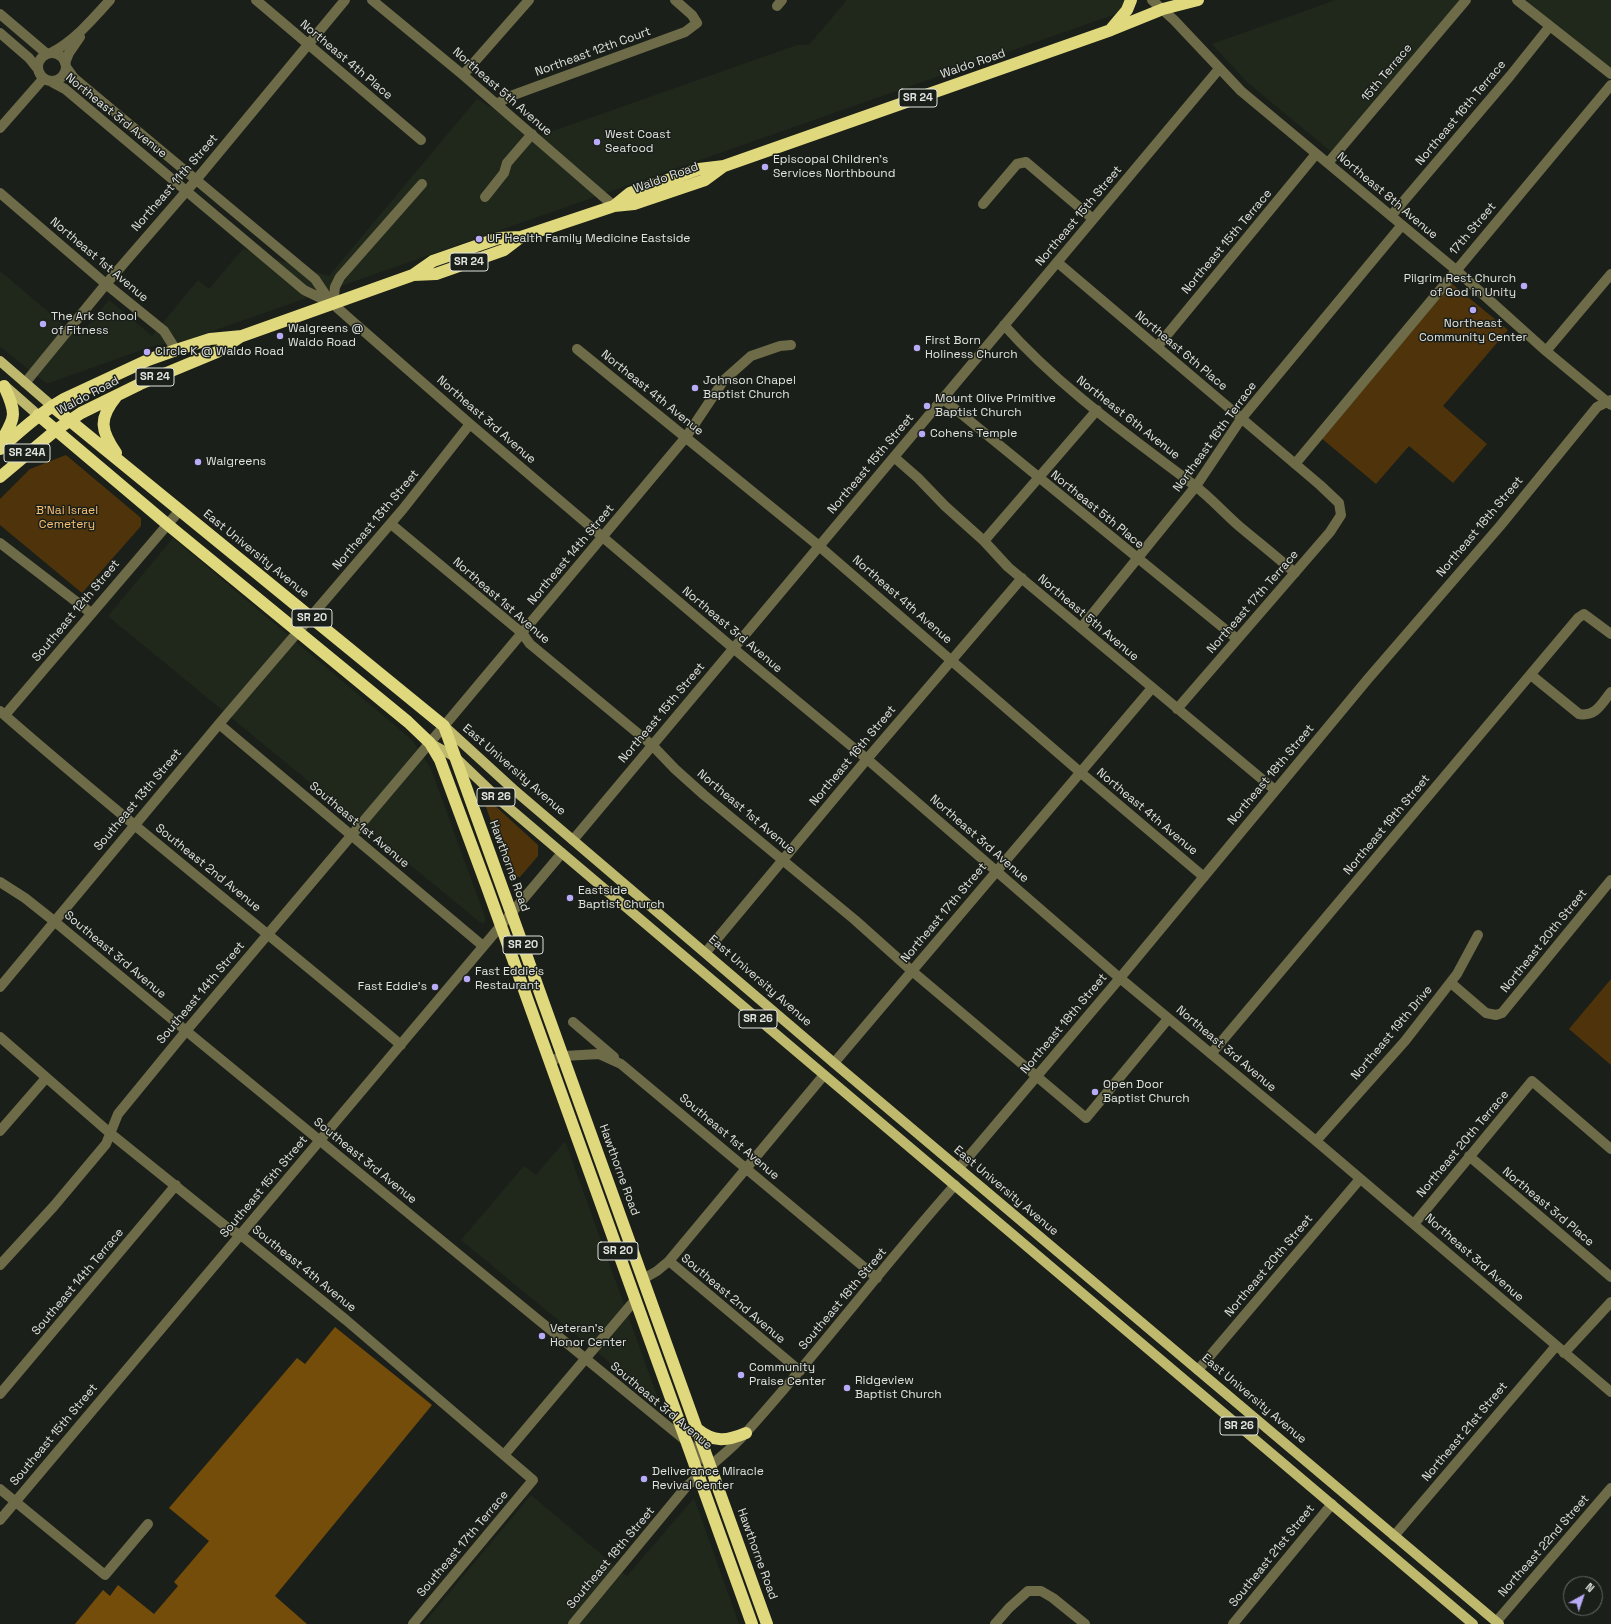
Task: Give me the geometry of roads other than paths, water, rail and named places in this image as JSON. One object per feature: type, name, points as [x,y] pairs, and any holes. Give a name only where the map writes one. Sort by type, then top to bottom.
[{"type":"highway","points":[[1111,30],[1127,10],[1131,0]]},
{"type":"highway","name":"Waldo Road","points":[[1163,9],[1173,0]]},
{"type":"highway","name":"Waldo Road","points":[[56,430],[69,420],[157,376],[217,352],[242,336],[413,275],[436,274],[504,250],[521,237],[614,206],[630,193],[699,169],[724,166],[1111,30],[1163,9],[1198,0]]},
{"type":"highway","name":"Waldo Road","points":[[52,406],[122,372],[176,350],[210,339],[242,336]]},
{"type":"highway","points":[[0,443],[9,428],[14,413],[11,400],[2,384]]},
{"type":"highway","points":[[117,396],[107,408],[103,416],[103,424],[104,432],[109,443],[124,464]]},
{"type":"highway","name":"SR 24A","points":[[0,449],[38,415],[52,406]]},
{"type":"highway","name":"East University Avenue","points":[[52,406],[444,726]]},
{"type":"highway","name":"SR 20","points":[[38,415],[167,524],[408,722],[430,743],[440,760],[501,925],[752,1624]]},
{"type":"highway","name":"SR 24A","points":[[0,478],[56,430]]},
{"type":"highway","name":"Hawthorne Road","points":[[444,726],[768,1624]]},
{"type":"highway","points":[[697,1429],[710,1438],[715,1439],[728,1439],[746,1433]]},
{"type":"main road","name":"East University Avenue","points":[[0,362],[52,406]]},
{"type":"main road","name":"SR 20","points":[[2,384],[38,415]]},
{"type":"main road","name":"East University Avenue","points":[[444,726],[513,789],[706,952],[834,1063],[1496,1623]]},
{"type":"main road","name":"SR 26","points":[[430,743],[455,757],[502,802],[1473,1624]]},
{"type":"main road","points":[[562,853],[573,840]]},
{"type":"main road","points":[[695,966],[706,952]]},
{"type":"main road","points":[[824,1075],[834,1063]]},
{"type":"main road","points":[[955,1185],[959,1168]]},
{"type":"main road","points":[[1080,1292],[1089,1279]]},
{"type":"main road","points":[[1188,1383],[1198,1370]]},
{"type":"main road","points":[[1332,1504],[1346,1495]]},
{"type":"main road","points":[[1384,1549],[1394,1536]]},
{"type":"street","points":[[0,128],[48,81],[60,79],[66,72],[66,65],[73,47],[88,26],[110,0]]},
{"type":"street","name":"Northeast 4th Place","points":[[256,0],[421,140]]},
{"type":"street","name":"Northeast 11th Street","points":[[25,383],[106,284],[196,180],[345,0]]},
{"type":"street","name":"Northeast 5th Avenue","points":[[372,0],[463,75],[614,206]]},
{"type":"street","points":[[463,75],[529,0]]},
{"type":"street","name":"Northeast 12th Court","points":[[497,104],[508,97],[685,32],[697,23],[692,16],[675,0]]},
{"type":"street","name":"Northeast 8th Avenue","points":[[1152,0],[1163,9],[1241,91],[1456,270],[1546,351],[1610,402]]},
{"type":"street","name":"15th Terrace","points":[[1328,163],[1466,0]]},
{"type":"street","points":[[1517,0],[1611,74]]},
{"type":"street","points":[[0,14],[49,53],[60,56],[66,65]]},
{"type":"street","points":[[37,68],[40,59],[64,46],[88,26]]},
{"type":"street","name":"Northeast 16th Terrace","points":[[1391,216],[1510,76],[1550,26]]},
{"type":"street","points":[[0,33],[29,58],[37,68],[38,72],[48,81]]},
{"type":"street","name":"Northeast 3rd Avenue","points":[[66,65],[74,78],[315,279],[332,304]]},
{"type":"street","name":"Northeast 15th Street","points":[[573,840],[1219,69]]},
{"type":"street","name":"Northeast 3rd Avenue","points":[[48,81],[65,89],[187,190],[304,290],[332,304],[470,424],[733,648],[867,759],[1168,1019],[1316,1141],[1611,1392]]},
{"type":"street","name":"17th Street","points":[[1295,464],[1611,85]]},
{"type":"street","points":[[109,125],[118,114]]},
{"type":"street","points":[[485,197],[504,173],[507,163],[532,134]]},
{"type":"street","name":"Northeast 15th Terrace","points":[[1157,347],[1316,154]]},
{"type":"street","points":[[983,204],[1017,164],[1026,162],[1093,219]]},
{"type":"street","points":[[332,304],[335,287],[340,277],[422,184]]},
{"type":"street","name":"Northeast 1st Avenue","points":[[0,193],[106,284],[164,331],[176,350]]},
{"type":"street","name":"Northeast 16th Terrace","points":[[1081,628],[1196,486],[1241,419],[1402,225]]},
{"type":"street","points":[[258,251],[268,240]]},
{"type":"street","name":"Northeast 6th Place","points":[[1057,262],[1330,494],[1339,503],[1340,508]]},
{"type":"street","points":[[1546,351],[1611,274]]},
{"type":"street","name":"Northeast 6th Avenue","points":[[1004,325],[1039,362],[1147,451],[1196,486],[1295,573]]},
{"type":"street","points":[[686,438],[724,380],[751,356],[780,346],[792,345]]},
{"type":"street","name":"Northeast 4th Avenue","points":[[577,349],[819,546],[1080,772],[1204,877]]},
{"type":"street","name":"Northeast 5th Place","points":[[942,399],[1237,639]]},
{"type":"street","name":"Northeast 18th Street","points":[[959,1168],[1120,978],[1432,603],[1500,526],[1597,407],[1610,402]]},
{"type":"street","points":[[984,541],[1097,410]]},
{"type":"street","name":"Northeast 13th Street","points":[[299,631],[391,524],[470,424]]},
{"type":"street","name":"Northeast 14th Street","points":[[430,743],[686,438]]},
{"type":"street","name":"Northeast 5th Avenue","points":[[894,457],[984,541],[1008,567],[1275,790]]},
{"type":"street","name":"Northeast 17th Terrace","points":[[1178,709],[1330,532],[1341,515],[1340,508]]},
{"type":"street","name":"Southeast 12th Street","points":[[2,713],[180,510]]},
{"type":"street","name":"Northeast 1st Avenue","points":[[391,524],[522,633],[530,644],[652,745],[675,769],[704,795],[855,920],[912,971],[1086,1118],[1168,1019]]},
{"type":"street","points":[[0,543],[91,613]]},
{"type":"street","name":"Northeast 16th Street","points":[[706,952],[867,759],[1022,578]]},
{"type":"street","name":"Northeast 19th Street","points":[[1211,1054],[1531,676],[1578,618],[1584,614],[1611,634]]},
{"type":"street","name":"Southeast 13th Street","points":[[0,986],[218,724],[299,631]]},
{"type":"street","points":[[1531,676],[1579,714],[1587,715],[1593,713],[1611,692]]},
{"type":"street","name":"Northeast 17th Street","points":[[834,1063],[1152,688]]},
{"type":"street","name":"Southeast 2nd Avenue","points":[[2,713],[134,825],[268,933],[401,1045]]},
{"type":"street","name":"Southeast 1st Avenue","points":[[218,724],[483,946]]},
{"type":"street","name":"Southeast 14th Street","points":[[0,1265],[54,1206],[106,1144],[118,1114],[186,1031],[430,743]]},
{"type":"street","name":"Southeast 15th Street","points":[[0,1520],[562,853]]},
{"type":"street","name":"Northeast 20th Street","points":[[1451,983],[1486,1013],[1496,1016],[1502,1012],[1611,880]]},
{"type":"street","name":"Southeast 3rd Avenue","points":[[0,882],[25,898],[54,921],[686,1441],[710,1465]]},
{"type":"street","name":"Northeast 19th Drive","points":[[1316,1141],[1404,1041],[1451,983],[1458,974],[1478,935]]},
{"type":"street","points":[[573,1022],[621,1064]]},
{"type":"street","name":"Southeast 4th Avenue","points":[[0,1037],[111,1134],[229,1229],[240,1235],[346,1320],[533,1480]]},
{"type":"street","name":"Southeast 1st Avenue","points":[[550,1061],[564,1056],[599,1054],[621,1064],[877,1278]]},
{"type":"street","points":[[643,1279],[657,1271],[668,1261],[824,1075]]},
{"type":"street","points":[[0,1131],[46,1078]]},
{"type":"street","name":"Northeast 20th Terrace","points":[[1414,1224],[1532,1081],[1611,1149]]},
{"type":"street","name":"Northeast 3rd Place","points":[[1469,1156],[1611,1277]]},
{"type":"street","name":"Northeast 20th Street","points":[[1198,1370],[1360,1179]]},
{"type":"street","name":"Southeast 14th Terrace","points":[[0,1394],[176,1185]]},
{"type":"street","name":"Southeast 18th Street","points":[[573,1624],[686,1487],[698,1474],[736,1444],[800,1371],[955,1185]]},
{"type":"street","name":"Southeast 2nd Avenue","points":[[668,1261],[800,1371]]},
{"type":"street","points":[[504,1455],[635,1300]]},
{"type":"street","points":[[1564,1353],[1611,1302]]},
{"type":"street","name":"Northeast 21st Street","points":[[1394,1536],[1556,1346]]},
{"type":"street","name":"Southeast 17th Terrace","points":[[413,1624],[533,1480]]},
{"type":"street","name":"Northeast 22nd Street","points":[[1496,1623],[1611,1488]]},
{"type":"street","points":[[0,1489],[105,1575],[148,1524]]},
{"type":"street","name":"Southeast 21st Street","points":[[1233,1624],[1332,1504]]},
{"type":"street","points":[[995,1624],[1009,1608],[1029,1591],[1041,1591],[1053,1598],[1085,1624]]},
{"type":"place","name":"West Coast Seafood","points":[[597,142]]},
{"type":"place","name":"Episcopal Children's Services Northbound","points":[[765,167]]},
{"type":"place","name":"UF Health Family Medicine Eastside","points":[[479,239]]},
{"type":"place","name":"Pilgrim Rest Church of God in Unity","points":[[1524,286]]},
{"type":"place","name":"Northeast Community Center","points":[[1473,310]]},
{"type":"place","name":"The Ark School of Fitness","points":[[43,324]]},
{"type":"place","name":"Walgreens @ Waldo Road","points":[[280,336]]},
{"type":"place","name":"First Born Holiness Church","points":[[917,348]]},
{"type":"place","name":"Circle K @ Waldo Road","points":[[147,352]]},
{"type":"place","name":"Johnson Chapel Baptist Church","points":[[695,388]]},
{"type":"place","name":"Mount Olive Primitive Baptist Church","points":[[927,406]]},
{"type":"place","name":"Cohens Temple","points":[[922,434]]},
{"type":"place","name":"Walgreens","points":[[198,462]]},
{"type":"place","name":"Eastside Baptist Church","points":[[570,898]]},
{"type":"place","name":"Fast Eddie's Restaurant","points":[[467,979]]},
{"type":"place","name":"Fast Eddie's","points":[[435,987]]},
{"type":"place","name":"Open Door Baptist Church","points":[[1095,1092]]},
{"type":"place","name":"Veteran's Honor Center","points":[[542,1336]]},
{"type":"place","name":"Community Praise Center","points":[[741,1375]]},
{"type":"place","name":"Ridgeview Baptist Church","points":[[847,1388]]},
{"type":"place","name":"Deliverance Miracle Revival Center","points":[[644,1479]]},
{"type":"park label","name":"B’Nai Israel Cemetery","points":[[67,518]]}]
